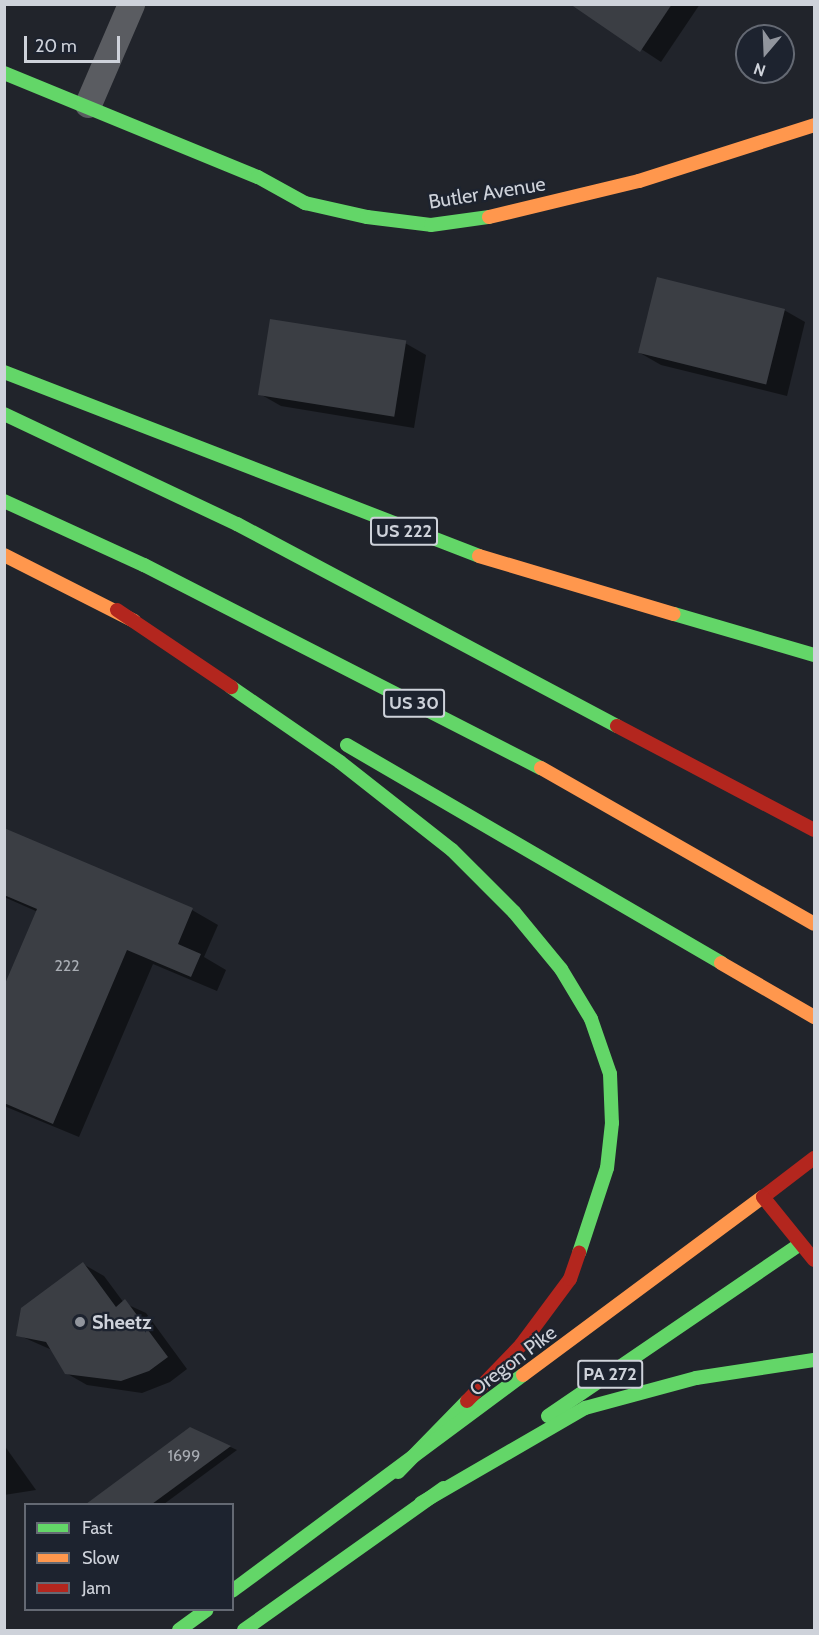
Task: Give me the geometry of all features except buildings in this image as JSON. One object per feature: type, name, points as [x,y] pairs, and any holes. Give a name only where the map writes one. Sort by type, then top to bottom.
[{"type":"main road","name":"Butler Avenue","points":[[4,73],[88,104],[258,177],[305,203],[367,217],[431,225],[494,216],[656,177],[814,125]]},
{"type":"main road","name":"US 222","points":[[4,372],[448,547],[814,655]]},
{"type":"main road","points":[[4,414],[237,524],[814,830]]},
{"type":"main road","name":"US 30","points":[[4,501],[144,565],[564,780],[814,924]]},
{"type":"main road","points":[[4,555],[117,610],[813,1016]]},
{"type":"main road","points":[[117,610],[340,762],[452,850],[514,912],[561,969],[591,1019],[610,1074],[612,1123],[607,1168],[570,1279],[520,1345],[398,1472]]},
{"type":"main road","name":"Oregon Pike","points":[[234,1590],[398,1472],[814,1158]]},
{"type":"main road","points":[[763,1197],[799,1245],[814,1260]]},
{"type":"main road","name":"PA 272","points":[[244,1630],[420,1503],[814,1233]]},
{"type":"main road","points":[[420,1503],[585,1408],[696,1378],[814,1360]]},
{"type":"main road","points":[[179,1630],[206,1611]]},
{"type":"street","points":[[88,104],[131,4]]},
{"type":"traffic: fast","points":[[4,73],[258,177],[305,203],[367,217],[431,225],[489,217]]},
{"type":"traffic: fast","points":[[4,372],[479,556]]},
{"type":"traffic: fast","points":[[4,414],[237,524],[617,726]]},
{"type":"traffic: fast","points":[[4,501],[144,565],[541,768]]},
{"type":"traffic: fast","points":[[674,614],[814,655]]},
{"type":"traffic: fast","points":[[231,687],[340,762],[452,850],[514,912],[561,969],[591,1019],[610,1074],[612,1123],[607,1168],[579,1253]]},
{"type":"traffic: fast","points":[[347,745],[721,963]]},
{"type":"traffic: fast","points":[[548,1416],[799,1245]]},
{"type":"traffic: fast","points":[[421,1503],[585,1408],[696,1378],[814,1360]]},
{"type":"traffic: fast","points":[[234,1590],[523,1375]]},
{"type":"traffic: fast","points":[[398,1472],[467,1401]]},
{"type":"traffic: fast","points":[[244,1630],[444,1488]]},
{"type":"traffic: fast","points":[[179,1630],[206,1611]]},
{"type":"traffic: slow","points":[[489,217],[639,181],[814,125]]},
{"type":"traffic: slow","points":[[4,555],[134,621]]},
{"type":"traffic: slow","points":[[479,556],[674,614]]},
{"type":"traffic: slow","points":[[541,768],[814,924]]},
{"type":"traffic: slow","points":[[721,963],[814,1017]]},
{"type":"traffic: slow","points":[[523,1375],[763,1197]]},
{"type":"traffic: jam","points":[[117,610],[231,687]]},
{"type":"traffic: jam","points":[[617,726],[814,830]]},
{"type":"traffic: jam","points":[[814,1158],[763,1197],[814,1260]]},
{"type":"traffic: jam","points":[[467,1401],[521,1345],[570,1279],[579,1253]]},
{"type":"place","name":"Sheetz","points":[[80,1322]]}]
